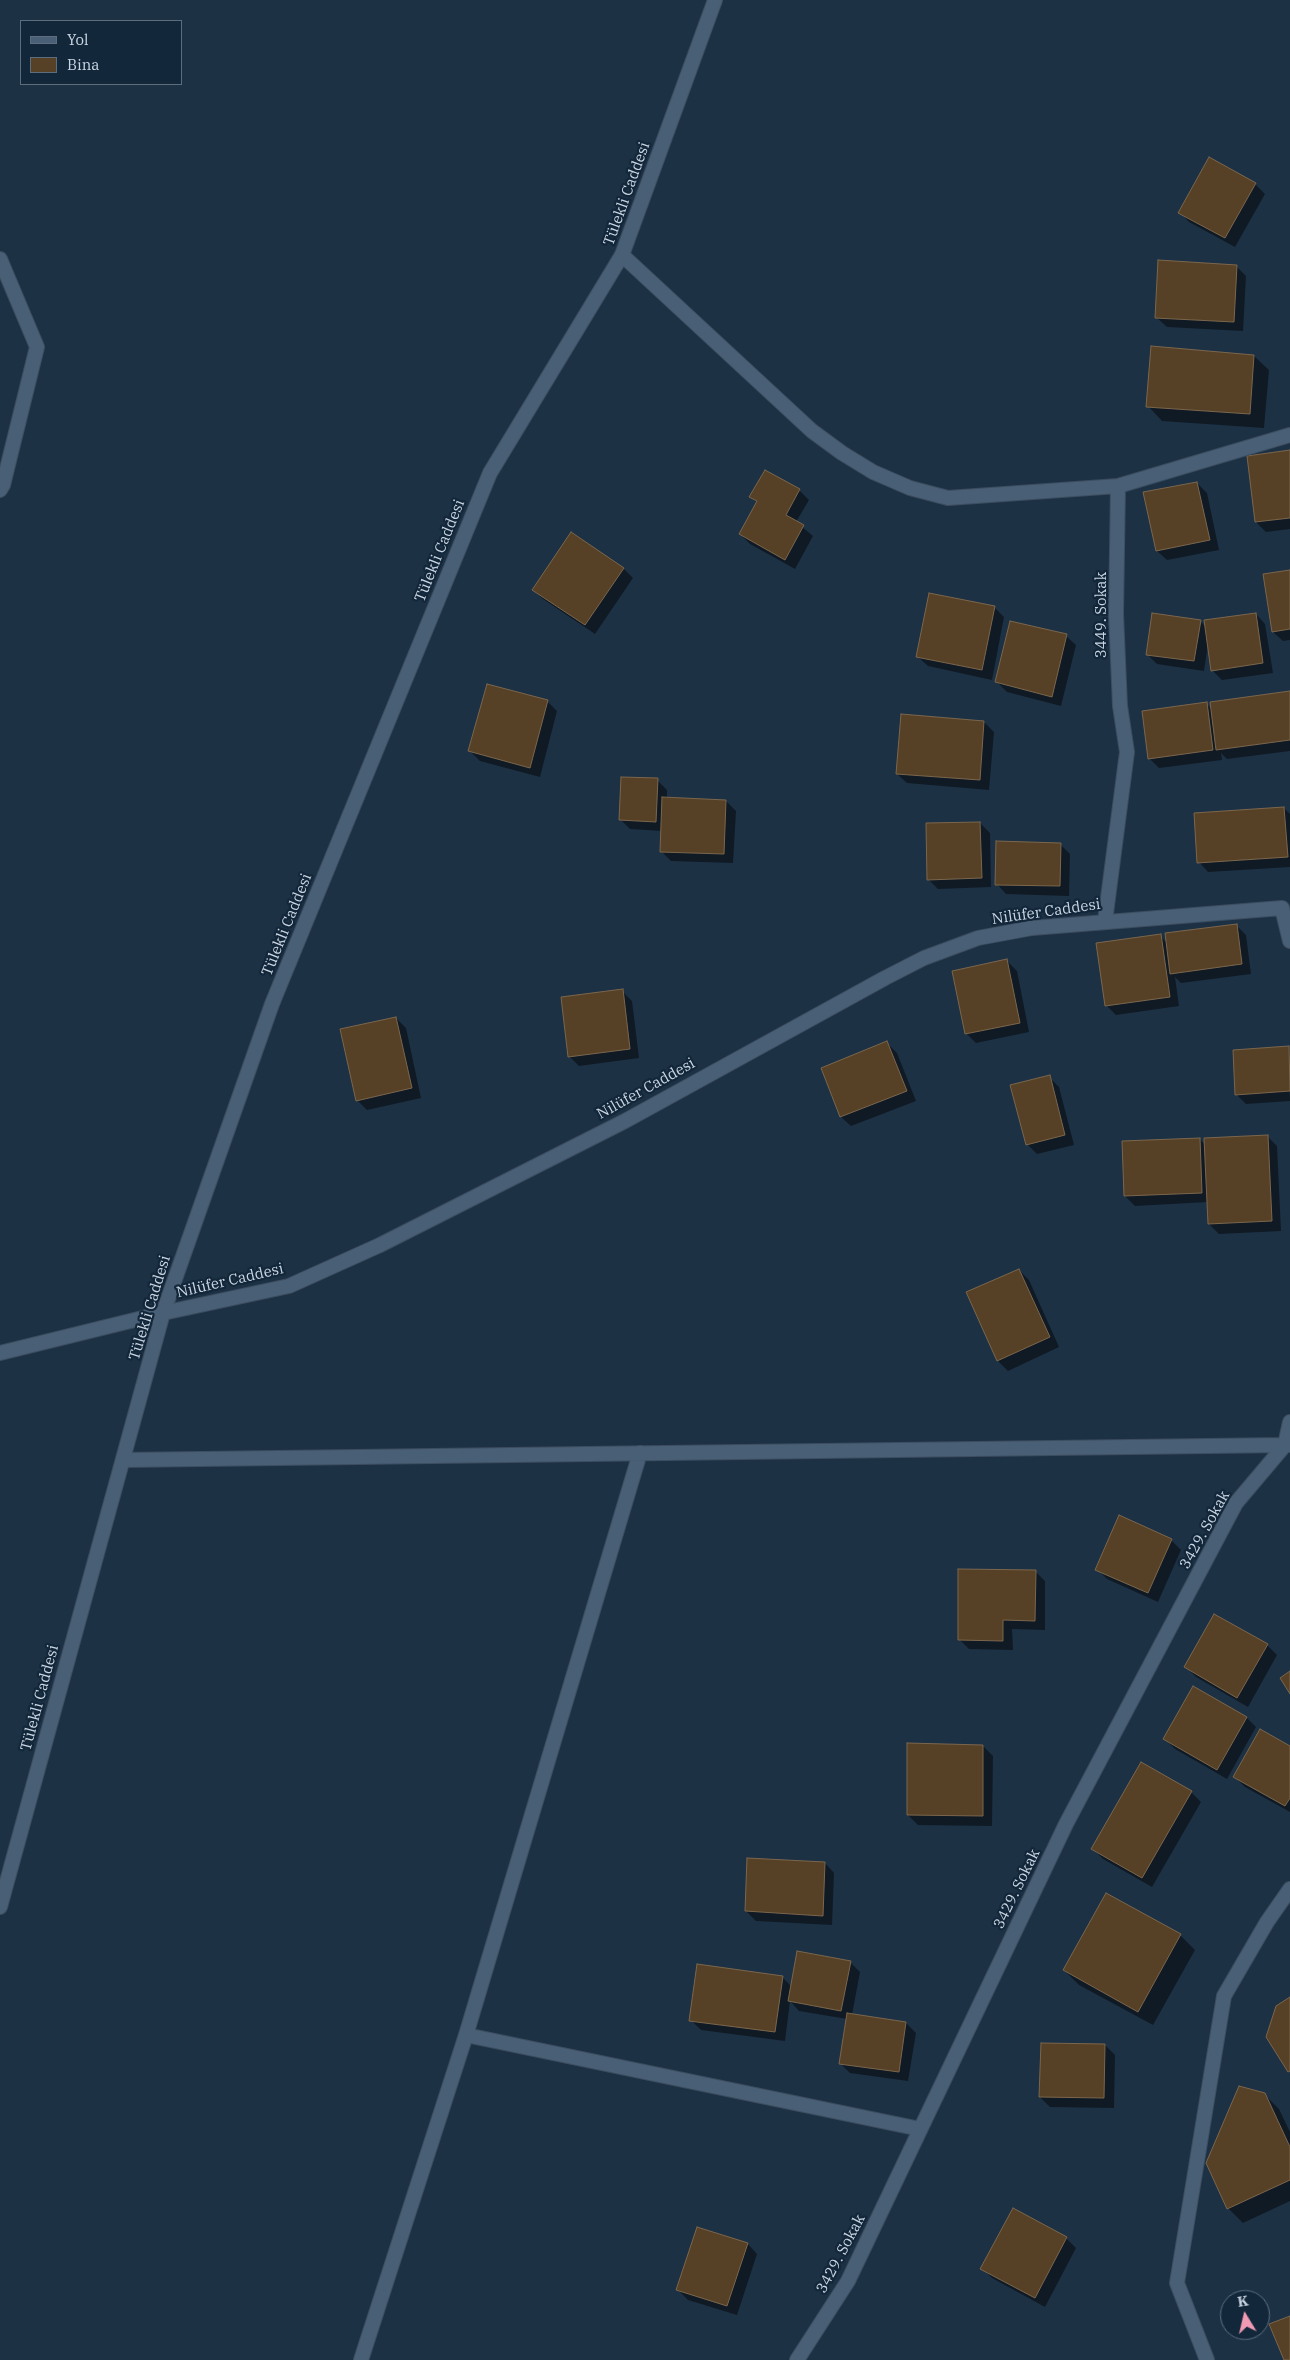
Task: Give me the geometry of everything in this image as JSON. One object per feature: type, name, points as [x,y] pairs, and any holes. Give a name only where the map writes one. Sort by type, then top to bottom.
[{"type":"street","name":"Tülekli Caddesi","points":[[0,1907],[163,1313],[272,1004],[490,473],[622,255],[715,0]]},
{"type":"street","points":[[622,255],[812,431],[842,453],[874,472],[910,488],[948,498],[1118,486],[1290,435]]},
{"type":"street","points":[[0,259],[37,347],[3,486],[0,490]]},
{"type":"street","name":"3449. Sokak","points":[[1105,921],[1127,752],[1120,706],[1116,614],[1118,486]]},
{"type":"street","name":"Nilüfer Caddesi","points":[[0,1353],[163,1313],[289,1286],[380,1245],[624,1121],[791,1028],[924,958],[978,938],[1032,928],[1282,908],[1290,941]]},
{"type":"street","points":[[123,1460],[1288,1445],[1290,1422]]},
{"type":"street","name":"3429. Sokak","points":[[796,2360],[848,2281],[1066,1824],[1236,1503],[1288,1445]]},
{"type":"street","points":[[361,2360],[466,2035],[640,1453]]},
{"type":"street","points":[[1207,2360],[1177,2283],[1224,1996],[1267,1922],[1290,1888]]},
{"type":"street","points":[[466,2035],[920,2129]]},
{"type":"building","points":[[1209,157],[1256,183],[1225,238],[1178,213]]},
{"type":"building","points":[[1158,260],[1237,265],[1234,322],[1155,318]]},
{"type":"building","points":[[1151,346],[1254,355],[1250,414],[1146,407]]},
{"type":"building","points":[[1290,450],[1290,518],[1255,522],[1247,456]]},
{"type":"building","points":[[765,470],[800,489],[786,515],[804,525],[785,560],[739,534],[757,501],[749,497]]},
{"type":"building","points":[[1197,482],[1210,540],[1156,551],[1143,492]]},
{"type":"building","points":[[571,532],[624,568],[585,625],[532,590]]},
{"type":"building","points":[[1290,570],[1290,629],[1272,632],[1263,574]]},
{"type":"building","points":[[929,593],[995,606],[982,670],[916,657]]},
{"type":"building","points":[[1152,613],[1201,620],[1194,661],[1146,655]]},
{"type":"building","points":[[1256,613],[1263,663],[1211,671],[1204,620]]},
{"type":"building","points":[[1010,621],[1067,634],[1052,697],[995,682]]},
{"type":"building","points":[[487,684],[548,700],[530,768],[468,751]]},
{"type":"building","points":[[1290,691],[1290,740],[1216,750],[1210,702]]},
{"type":"building","points":[[1207,702],[1213,750],[1148,759],[1142,711]]},
{"type":"building","points":[[901,714],[984,721],[980,780],[896,774]]},
{"type":"building","points":[[621,777],[658,778],[656,822],[619,820]]},
{"type":"building","points":[[662,797],[726,800],[724,854],[660,852]]},
{"type":"building","points":[[1284,807],[1288,857],[1197,863],[1194,813]]},
{"type":"building","points":[[980,822],[982,878],[927,880],[926,823]]},
{"type":"building","points":[[996,841],[1061,843],[1060,886],[995,885]]},
{"type":"building","points":[[1237,924],[1242,964],[1170,974],[1165,933]]},
{"type":"building","points":[[1161,934],[1170,997],[1105,1006],[1096,943]]},
{"type":"building","points":[[1007,959],[1020,1023],[965,1034],[952,971]]},
{"type":"building","points":[[623,989],[630,1049],[568,1057],[561,997]]},
{"type":"building","points":[[396,1017],[412,1088],[356,1101],[340,1029]]},
{"type":"building","points":[[887,1041],[907,1091],[840,1117],[821,1068]]},
{"type":"building","points":[[1289,1046],[1290,1091],[1235,1095],[1233,1050]]},
{"type":"building","points":[[1050,1075],[1065,1135],[1026,1145],[1010,1085]]},
{"type":"building","points":[[1268,1135],[1272,1221],[1208,1224],[1204,1138]]},
{"type":"building","points":[[1200,1138],[1202,1193],[1124,1196],[1122,1141]]},
{"type":"building","points":[[1019,1269],[1050,1337],[997,1361],[966,1292]]},
{"type":"building","points":[[1119,1515],[1172,1539],[1148,1593],[1095,1570]]},
{"type":"building","points":[[958,1569],[1036,1570],[1035,1621],[1003,1620],[1003,1641],[958,1640]]},
{"type":"building","points":[[1214,1614],[1268,1644],[1237,1698],[1184,1667]]},
{"type":"building","points":[[1290,1671],[1290,1694],[1280,1678]]},
{"type":"building","points":[[1193,1686],[1247,1717],[1217,1770],[1163,1739]]},
{"type":"building","points":[[1260,1729],[1290,1746],[1290,1798],[1285,1806],[1233,1777]]},
{"type":"building","points":[[907,1743],[983,1745],[983,1816],[907,1815]]},
{"type":"building","points":[[1141,1762],[1192,1791],[1142,1878],[1091,1849]]},
{"type":"building","points":[[747,1858],[825,1862],[823,1916],[745,1911]]},
{"type":"building","points":[[1106,1893],[1181,1934],[1138,2012],[1063,1970]]},
{"type":"building","points":[[797,1951],[851,1961],[841,2011],[788,2001]]},
{"type":"building","points":[[697,1964],[783,1976],[775,2032],[689,2021]]},
{"type":"building","points":[[1290,1997],[1290,2071],[1288,2072],[1266,2037],[1276,2006]]},
{"type":"building","points":[[847,2013],[906,2022],[899,2072],[839,2064]]},
{"type":"building","points":[[1041,2043],[1105,2044],[1104,2098],[1039,2097]]},
{"type":"building","points":[[1239,2086],[1265,2093],[1290,2147],[1290,2180],[1227,2209],[1206,2163]]},
{"type":"building","points":[[1013,2208],[1067,2237],[1035,2298],[980,2269]]},
{"type":"building","points":[[697,2227],[748,2243],[727,2306],[676,2290]]},
{"type":"building","points":[[1290,2316],[1290,2360],[1284,2360],[1270,2324]]}]
